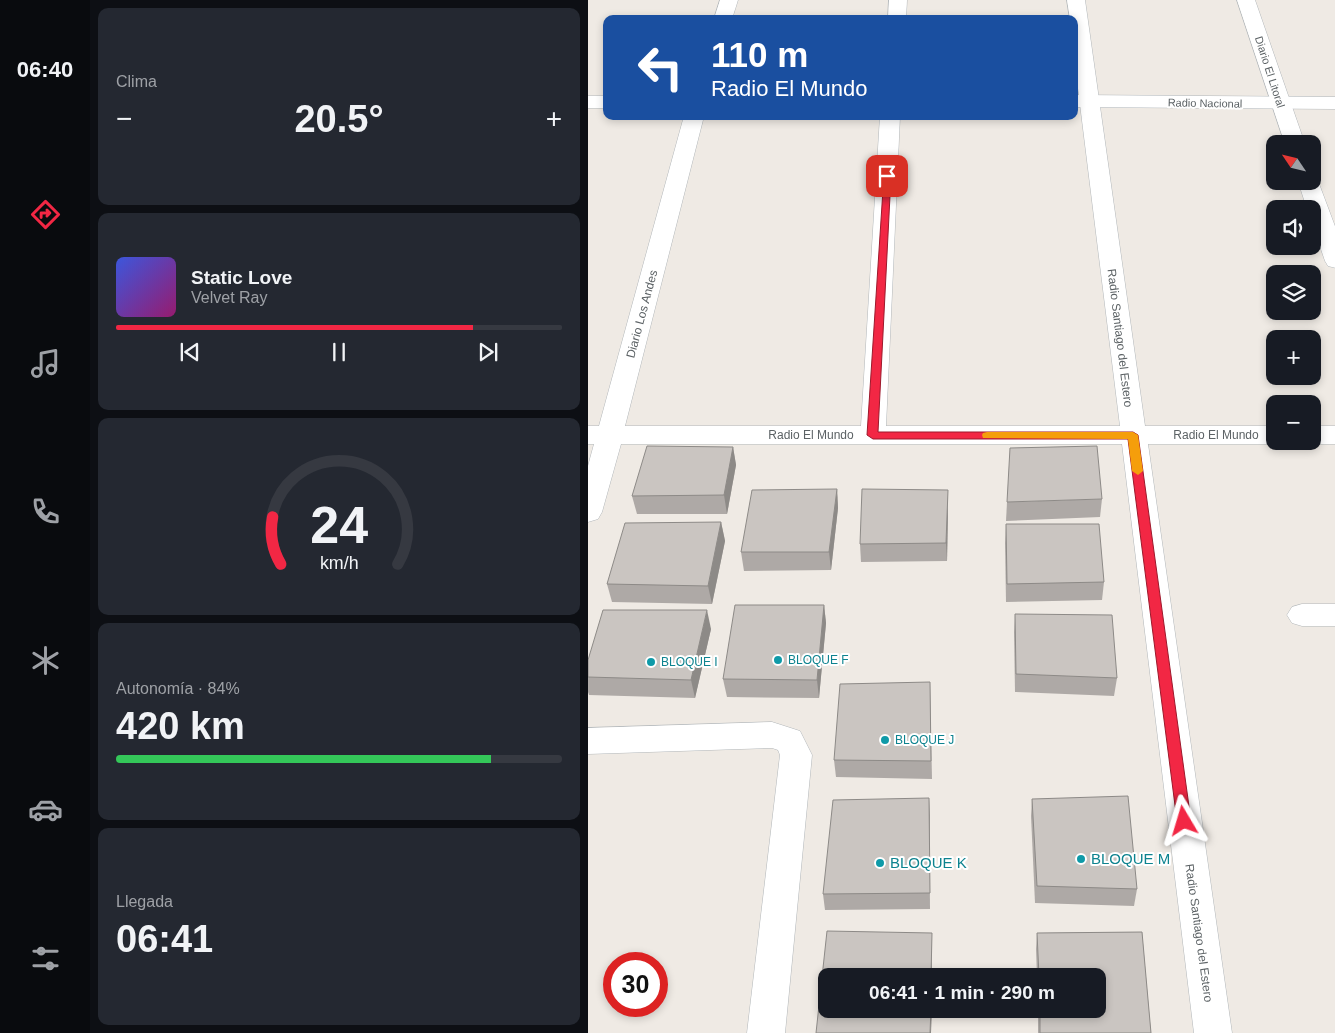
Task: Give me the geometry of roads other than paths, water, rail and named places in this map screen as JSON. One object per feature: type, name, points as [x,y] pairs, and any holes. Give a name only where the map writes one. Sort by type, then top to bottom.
[{"type":"street","points":[[724,15],[729,0]]},
{"type":"street","points":[[896,15],[898,0]]},
{"type":"street","name":"Radio Santiago del Estero","points":[[1076,0],[1077,15]]},
{"type":"street","name":"Diario El Litoral","points":[[1246,0],[1292,135]]},
{"type":"street","name":"Radio Santiago del Estero","points":[[1078,34],[1082,101],[1133,435],[1212,1033]]},
{"type":"street","name":"Radio Nacional","points":[[1082,101],[1336,103]]},
{"type":"street","points":[[588,102],[603,102]]},
{"type":"street","name":"Diario Los Andes","points":[[588,512],[599,435],[693,120]]},
{"type":"street","points":[[873,435],[890,120]]},
{"type":"street","points":[[1311,190],[1336,261]]},
{"type":"street","name":"Radio El Mundo","points":[[599,435],[1266,435]]},
{"type":"street","points":[[1321,435],[1336,435]]},
{"type":"street","points":[[1302,615],[1336,615]]},
{"type":"street","points":[[588,740],[772,735],[789,740],[796,755],[766,1033]]},
{"type":"place","name":"BLOQUE F","points":[[778,660]]},
{"type":"place","name":"BLOQUE I","points":[[651,662]]},
{"type":"place","name":"BLOQUE J","points":[[885,740]]},
{"type":"place","name":"BLOQUE M","points":[[1081,859]]},
{"type":"place","name":"BLOQUE K","points":[[880,863]]}]
